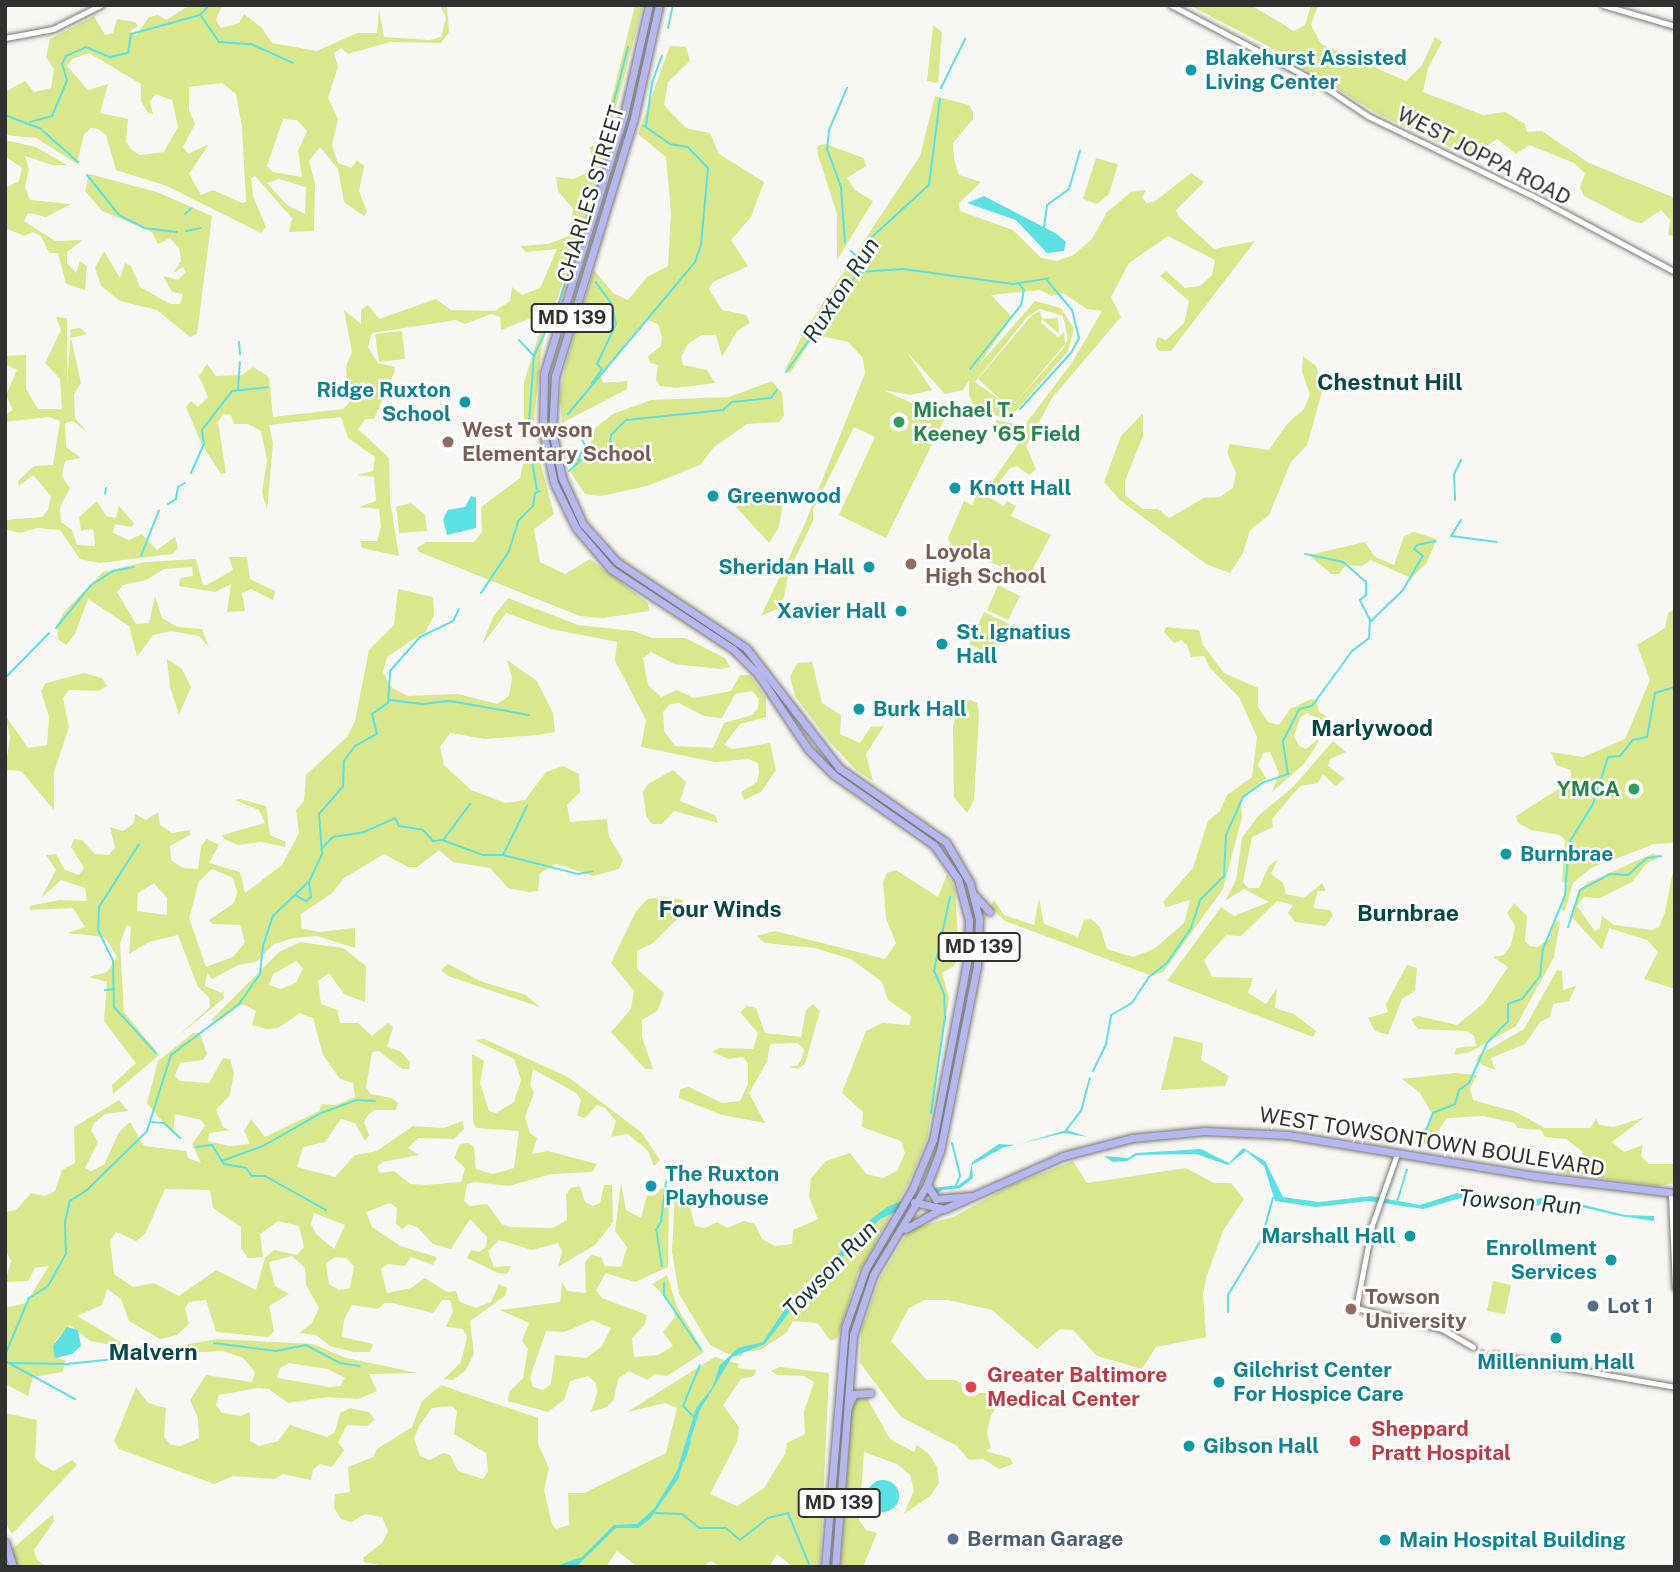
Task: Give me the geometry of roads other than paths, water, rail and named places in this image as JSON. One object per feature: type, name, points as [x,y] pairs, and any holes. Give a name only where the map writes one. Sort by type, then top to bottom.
[{"type":"main road","name":"CHARLES STREET","points":[[649,5],[624,115],[544,374],[542,427],[554,483],[567,514],[596,554],[633,587],[733,649],[758,674],[827,769],[934,845],[964,891],[970,920],[968,957],[933,1140],[908,1198],[866,1268],[845,1328],[825,1567]]},
{"type":"main road","name":"CHARLES STREET","points":[[659,5],[634,118],[555,376],[552,430],[562,478],[583,524],[617,562],[746,648],[839,768],[922,821],[946,842],[974,896],[978,912],[977,966],[951,1106],[927,1185],[873,1275],[855,1323],[845,1414],[835,1567]]},
{"type":"main road","points":[[891,813],[905,816],[946,842],[964,891]]},
{"type":"main road","name":"WEST TOWSONTOWN BOULEVARD","points":[[896,1237],[912,1222],[1063,1156],[1173,1133],[1272,1133],[1397,1154],[1673,1193]]},
{"type":"main road","points":[[927,1185],[933,1198],[940,1200],[980,1194]]},
{"type":"main road","points":[[908,1198],[939,1210]]},
{"type":"main road","points":[[845,1414],[855,1394],[870,1392]]},
{"type":"main road","points":[[5,1542],[13,1567]]},
{"type":"street","points":[[5,38],[53,29],[101,5]]},
{"type":"street","name":"WEST JOPPA ROAD","points":[[1171,5],[1317,82],[1368,116],[1531,195],[1675,272]]},
{"type":"street","points":[[1603,5],[1675,26]]},
{"type":"street","points":[[1631,13],[1633,5]]},
{"type":"street","points":[[1397,1154],[1376,1210],[1356,1308],[1442,1329],[1473,1347]]},
{"type":"street","points":[[1673,1193],[1675,1288]]},
{"type":"street","points":[[1494,1355],[1675,1387]]},
{"type":"water","points":[[984,196],[1057,234],[1066,242],[1064,251],[1047,253],[1016,220],[967,203]]},
{"type":"water","points":[[471,496],[476,498],[476,528],[447,535],[443,519],[448,510],[465,507]]},
{"type":"water","points":[[1067,1130],[1088,1137],[1064,1133],[1018,1144]]},
{"type":"water","name":"Towson Run","points":[[999,1144],[1015,1145],[1002,1148],[972,1165],[973,1178],[960,1188],[943,1190],[880,1219],[795,1305],[765,1344],[732,1357],[700,1410],[678,1479],[650,1519],[638,1528],[616,1528],[576,1567],[553,1567],[582,1557],[614,1525],[637,1524],[654,1509],[677,1471],[696,1408],[712,1388],[720,1365],[738,1348],[763,1342],[783,1312],[871,1219],[887,1207],[933,1188],[959,1185],[969,1177],[972,1162]]},
{"type":"water","name":"Towson Run","points":[[1243,1148],[1265,1161],[1283,1197],[1319,1202],[1371,1196],[1420,1205],[1460,1192],[1516,1205],[1548,1196],[1625,1215],[1654,1216],[1654,1221],[1560,1202],[1514,1209],[1461,1198],[1423,1209],[1369,1201],[1316,1207],[1275,1201],[1264,1166],[1246,1151],[1228,1165],[1196,1154],[1137,1155],[1127,1161],[1113,1162],[1104,1156],[1128,1158],[1136,1153],[1201,1149],[1229,1163]]},
{"type":"water","points":[[67,1327],[78,1330],[81,1346],[72,1354],[55,1358],[53,1346]]},
{"type":"water","points":[[883,1480],[895,1484],[899,1496],[895,1508],[883,1512],[871,1508],[867,1496],[871,1484]]},
{"type":"waterway","points":[[30,122],[52,116],[67,80],[62,64],[66,56],[86,47],[110,57],[128,53],[131,34],[200,15],[209,5]]},
{"type":"waterway","points":[[668,28],[673,5]]},
{"type":"waterway","points":[[201,16],[219,42],[251,44],[293,63]]},
{"type":"waterway","name":"Ruxton Run","points":[[941,88],[965,39]]},
{"type":"waterway","points":[[607,128],[628,47]]},
{"type":"waterway","points":[[646,126],[652,83],[662,56]]},
{"type":"waterway","points":[[845,243],[841,187],[827,149],[829,130],[847,88]]},
{"type":"waterway","name":"Ruxton Run","points":[[786,372],[855,277],[872,237],[929,185],[940,99]]},
{"type":"waterway","points":[[5,115],[41,129]]},
{"type":"waterway","points":[[568,414],[695,262],[701,245],[708,168],[688,147],[670,144],[644,126]]},
{"type":"waterway","points":[[43,131],[78,162]]},
{"type":"waterway","points":[[1044,227],[1047,205],[1069,189],[1080,151]]},
{"type":"waterway","points":[[529,422],[534,356],[559,302],[602,170]]},
{"type":"waterway","points":[[87,175],[119,215],[144,228],[177,232]]},
{"type":"waterway","points":[[185,214],[192,208]]},
{"type":"waterway","points":[[186,231],[201,228]]},
{"type":"waterway","points":[[851,251],[862,262]]},
{"type":"waterway","points":[[859,272],[903,269],[1013,284],[1049,278]]},
{"type":"waterway","points":[[1020,409],[1071,353],[1079,338],[1072,310],[1047,280]]},
{"type":"waterway","points":[[592,383],[602,369],[597,364],[616,324],[611,303],[596,282]]},
{"type":"waterway","points":[[970,369],[1021,305],[1024,290],[1018,283]]},
{"type":"waterway","points":[[519,340],[534,356]]},
{"type":"waterway","points":[[239,342],[240,354]]},
{"type":"waterway","points":[[238,389],[240,362]]},
{"type":"waterway","points":[[191,473],[204,444],[202,430],[232,391],[268,387]]},
{"type":"waterway","name":"Ruxton Run","points":[[569,471],[582,459],[591,460],[609,450],[611,435],[626,420],[723,410],[732,402],[771,398],[777,390]]},
{"type":"waterway","points":[[578,460],[585,445],[580,436]]},
{"type":"waterway","points":[[531,456],[537,489]]},
{"type":"waterway","points":[[1455,500],[1454,474],[1461,460]]},
{"type":"waterway","points":[[168,504],[176,499],[178,487],[185,483]]},
{"type":"waterway","points":[[105,494],[106,488]]},
{"type":"waterway","name":"Ruxton Run","points":[[481,593],[509,551],[518,521],[533,506],[535,493],[540,491]]},
{"type":"waterway","points":[[141,556],[159,510]]},
{"type":"waterway","points":[[1461,520],[1451,536],[1497,542]]},
{"type":"waterway","points":[[1371,621],[1403,590],[1423,556],[1414,549],[1417,545],[1436,541]]},
{"type":"waterway","points":[[1093,1071],[1106,1044],[1111,1015],[1132,1003],[1149,977],[1167,963],[1191,928],[1200,900],[1224,876],[1226,835],[1243,797],[1262,783],[1288,774],[1283,741],[1299,709],[1312,706],[1352,651],[1369,638],[1370,620],[1360,600],[1366,595],[1366,582],[1343,562],[1305,554]]},
{"type":"waterway","points":[[56,628],[91,585],[113,571],[134,567]]},
{"type":"waterway","name":"Ruxton Run","points":[[5,1355],[29,1298],[48,1286],[66,1254],[65,1222],[70,1201],[87,1190],[147,1131],[171,1055],[239,1004],[260,974],[263,946],[273,916],[295,895],[306,901],[311,897],[309,882],[322,854],[319,814],[343,786],[344,761],[355,746],[377,734],[372,714],[388,703],[390,671],[420,637],[453,621],[459,609]]},
{"type":"waterway","points":[[5,678],[49,633]]},
{"type":"waterway","points":[[1420,1145],[1433,1113],[1455,1104],[1459,1090],[1469,1083],[1487,1043],[1508,1021],[1508,1004],[1522,999],[1540,976],[1543,949],[1565,895],[1569,843],[1593,804],[1608,757],[1620,756],[1633,740],[1647,737],[1655,693],[1675,687]]},
{"type":"waterway","points":[[389,700],[424,704],[450,701],[529,715]]},
{"type":"waterway","points":[[444,839],[470,804]]},
{"type":"waterway","points":[[503,855],[527,806]]},
{"type":"waterway","points":[[322,848],[333,837],[364,832],[395,818],[399,826],[423,830],[433,841],[442,840],[483,855],[503,855],[578,874],[593,871]]},
{"type":"waterway","points":[[139,844],[99,907],[98,930],[113,961],[114,1007],[156,1053]]},
{"type":"waterway","points":[[1568,927],[1580,890],[1610,874],[1628,875],[1647,858],[1661,856]]},
{"type":"waterway","points":[[295,895],[308,882]]},
{"type":"waterway","points":[[931,1113],[945,1017],[944,994],[934,971],[950,897]]},
{"type":"waterway","points":[[105,990],[114,989]]},
{"type":"waterway","points":[[1066,1130],[1081,1111],[1090,1078]]},
{"type":"waterway","points":[[222,1161],[263,1146],[321,1113],[356,1100],[375,1101]]},
{"type":"waterway","points":[[152,1122],[164,1123],[180,1138]]},
{"type":"waterway","points":[[952,1143],[960,1176],[955,1187]]},
{"type":"waterway","points":[[196,1147],[212,1145],[224,1164],[246,1168],[252,1176],[265,1176],[326,1210]]},
{"type":"waterway","points":[[1397,1202],[1407,1170]]},
{"type":"waterway","points":[[662,1266],[656,1230],[661,1222],[666,1181]]},
{"type":"waterway","points":[[1228,1312],[1228,1295],[1261,1240],[1273,1198]]},
{"type":"waterway","points":[[664,1283],[664,1295],[701,1350]]},
{"type":"waterway","points":[[214,1343],[276,1351],[306,1345],[340,1363],[360,1366]]},
{"type":"waterway","points":[[9,1363],[67,1364],[134,1357]]},
{"type":"waterway","points":[[5,1361],[75,1399]]},
{"type":"waterway","points":[[693,1416],[683,1406],[700,1365]]},
{"type":"waterway","name":"Towson Run","points":[[684,1460],[690,1442]]},
{"type":"waterway","points":[[655,1513],[682,1514],[699,1528],[726,1528],[740,1540],[768,1518],[788,1513],[810,1567]]},
{"type":"tunnel","points":[[1473,1347],[1494,1355]]},
{"type":"place","name":"Blakehurst Assisted Living Center","points":[[1191,70]]},
{"type":"place","name":"Ridge Ruxton School","points":[[465,402]]},
{"type":"place","name":"Michael T. Keeney '65 Field","points":[[899,422]]},
{"type":"place","name":"West Towson Elementary School","points":[[448,442]]},
{"type":"place","name":"Knott Hall","points":[[955,488]]},
{"type":"place","name":"Greenwood","points":[[713,496]]},
{"type":"place","name":"Loyola High School","points":[[911,564]]},
{"type":"place","name":"Sheridan Hall","points":[[869,567]]},
{"type":"place","name":"Xavier Hall","points":[[901,611]]},
{"type":"place","name":"St. Ignatius Hall","points":[[942,644]]},
{"type":"place","name":"Burk Hall","points":[[859,709]]},
{"type":"place","name":"YMCA","points":[[1634,789]]},
{"type":"place","name":"Burnbrae","points":[[1506,854]]},
{"type":"place","name":"The Ruxton Playhouse","points":[[651,1186]]},
{"type":"place","name":"Marshall Hall","points":[[1410,1236]]},
{"type":"place","name":"Enrollment Services","points":[[1611,1260]]},
{"type":"place","name":"Lot 1","points":[[1593,1306]]},
{"type":"place","name":"Towson University","points":[[1351,1309]]},
{"type":"place","name":"Millennium Hall","points":[[1556,1338]]},
{"type":"place","name":"Gilchrist Center For Hospice Care","points":[[1219,1382]]},
{"type":"place","name":"Greater Baltimore Medical Center","points":[[971,1387]]},
{"type":"place","name":"Sheppard Pratt Hospital","points":[[1355,1441]]},
{"type":"place","name":"Gibson Hall","points":[[1189,1446]]},
{"type":"place","name":"Berman Garage","points":[[953,1539]]},
{"type":"place","name":"Main Hospital Building","points":[[1385,1540]]},
{"type":"district","name":"Chestnut Hill","points":[[1390,382]]},
{"type":"district","name":"Marlywood","points":[[1372,728]]},
{"type":"district","name":"Four Winds","points":[[720,909]]},
{"type":"district","name":"Burnbrae","points":[[1408,913]]},
{"type":"district","name":"Malvern","points":[[153,1352]]}]
